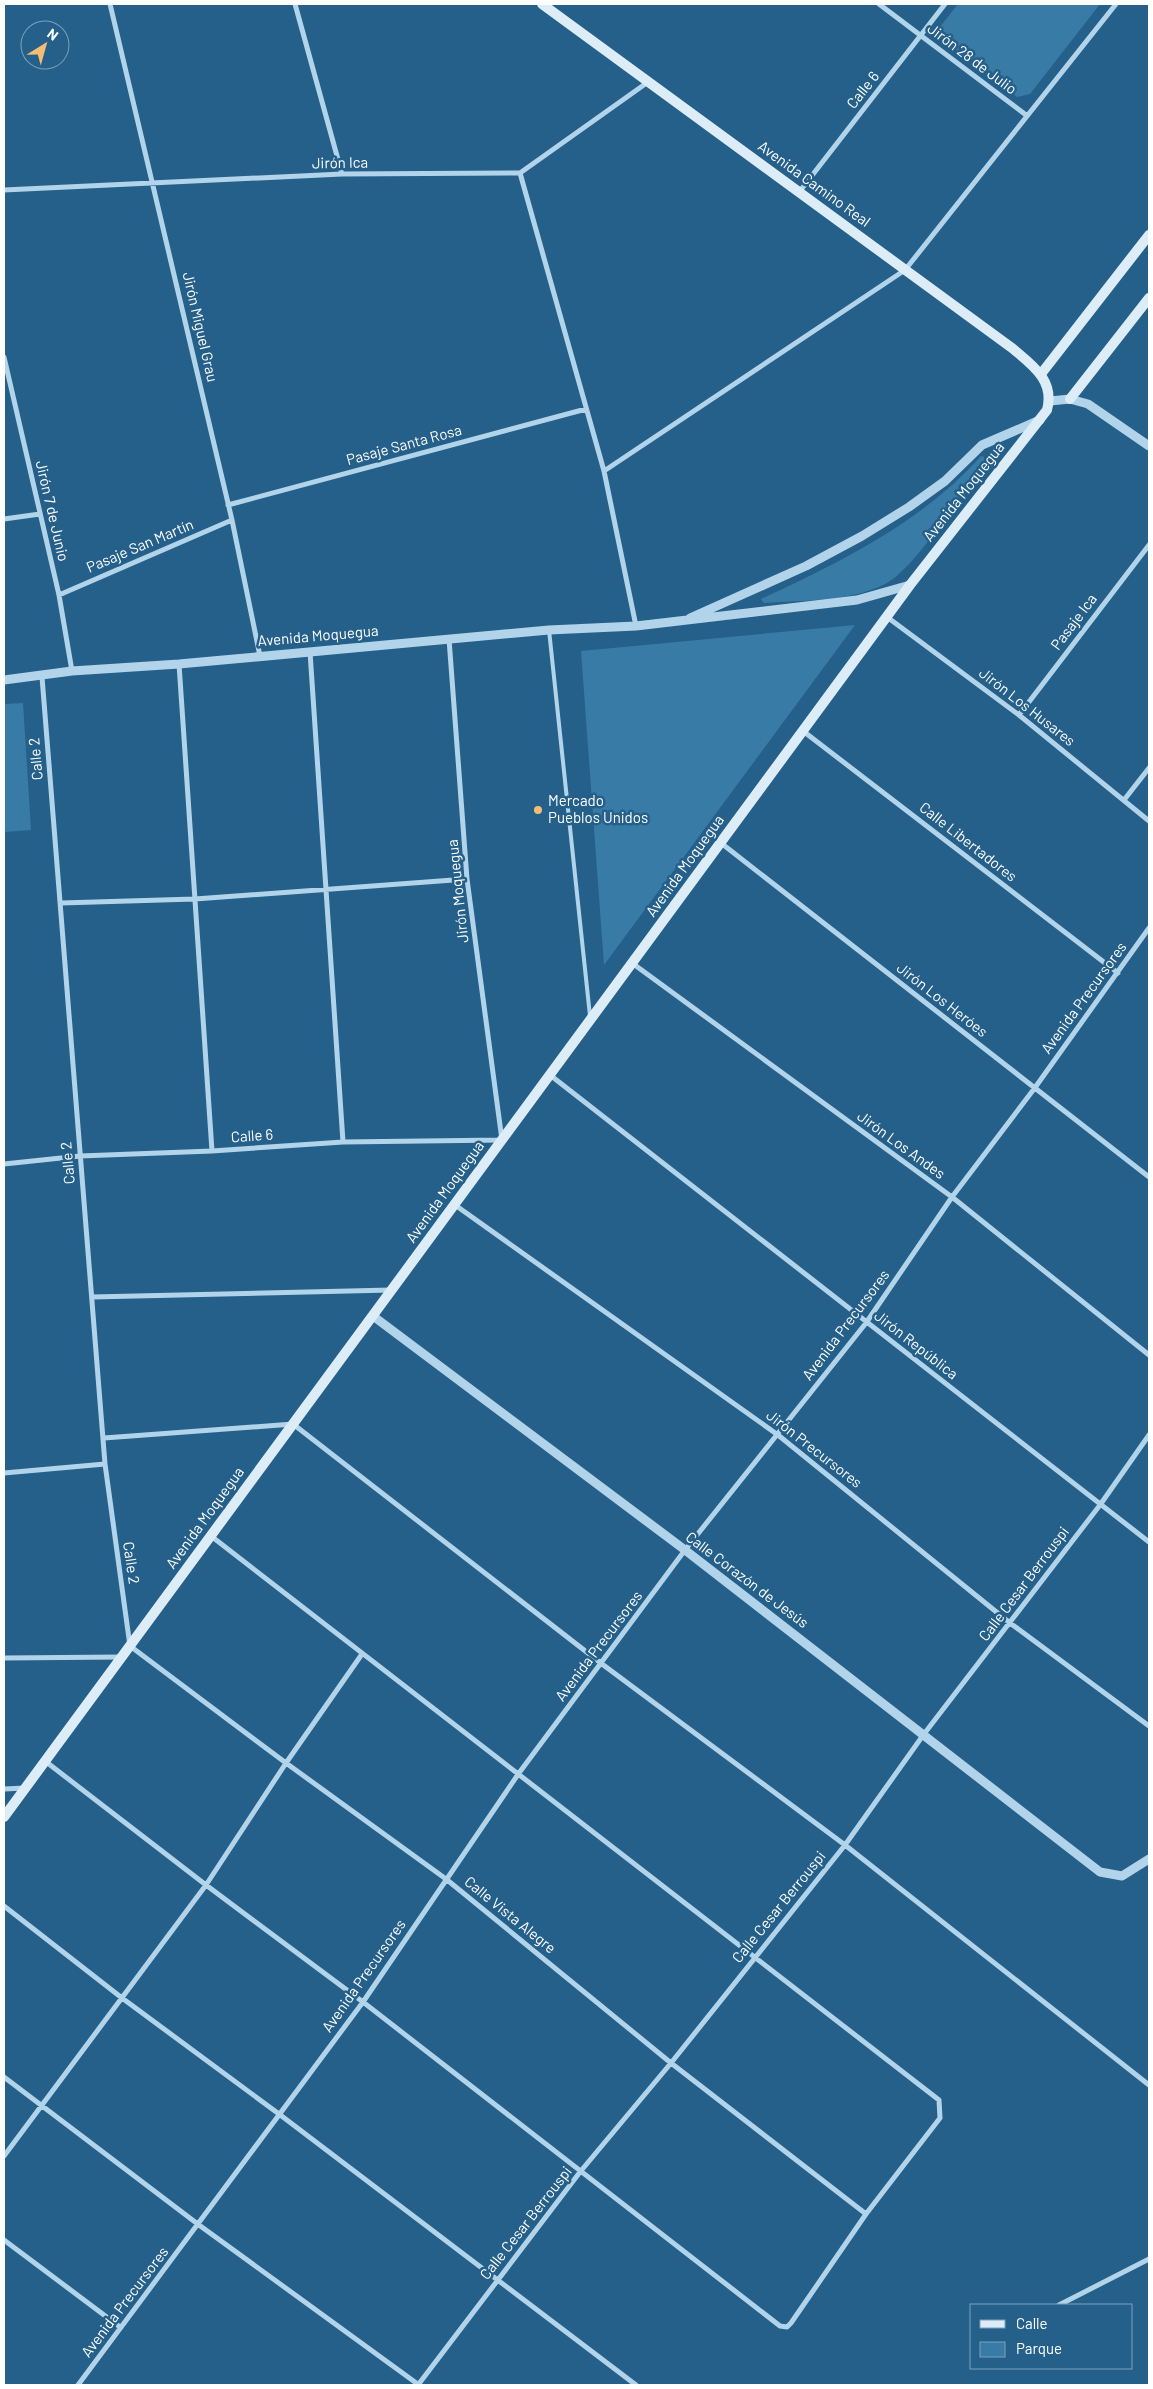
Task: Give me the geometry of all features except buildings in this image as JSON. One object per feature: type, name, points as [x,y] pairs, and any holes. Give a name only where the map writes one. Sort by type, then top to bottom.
[{"type":"main road","name":"Avenida Camino Real","points":[[542,4],[1012,348],[1041,374],[1049,393],[1050,401]]},
{"type":"main road","points":[[1041,374],[1149,235]]},
{"type":"main road","points":[[1070,399],[1149,298]]},
{"type":"main road","name":"Avenida Moquegua","points":[[4,1817],[886,617],[1042,419],[1050,401]]},
{"type":"street","name":"Jirón Miguel Grau","points":[[110,4],[232,520],[260,656]]},
{"type":"street","points":[[295,4],[342,174]]},
{"type":"street","name":"Jirón 28 de Julio","points":[[879,4],[1026,115]]},
{"type":"street","name":"Calle 6","points":[[800,191],[945,4]]},
{"type":"street","points":[[604,471],[905,270],[1026,115],[1116,4]]},
{"type":"street","points":[[636,626],[604,471],[520,173],[648,82]]},
{"type":"street","name":"Jirón Ica","points":[[4,190],[342,174],[520,173]]},
{"type":"street","name":"Jirón 7 de Junio","points":[[4,357],[59,595],[72,671]]},
{"type":"street","points":[[1050,401],[1070,399],[1088,404],[1149,446]]},
{"type":"street","name":"Pasaje Santa Rosa","points":[[228,505],[586,408]]},
{"type":"street","name":"Avenida Moquegua","points":[[636,626],[690,618],[806,566],[909,507],[945,480],[982,445],[1042,419]]},
{"type":"street","points":[[4,519],[40,514]]},
{"type":"street","name":"Pasaje San Martín","points":[[59,595],[232,520]]},
{"type":"street","name":"Pasaje Ica","points":[[1019,715],[1149,545]]},
{"type":"street","name":"Avenida Moquegua","points":[[4,680],[42,677],[72,671],[180,664],[549,630],[636,626],[857,600],[910,585]]},
{"type":"street","name":"Jirón Los Husares","points":[[886,617],[1019,715],[1149,821]]},
{"type":"street","name":"Jirón Moquegua","points":[[449,639],[468,879],[502,1140]]},
{"type":"street","points":[[310,652],[343,1142]]},
{"type":"street","points":[[180,664],[212,1151]]},
{"type":"street","name":"Calle 2","points":[[42,677],[105,1464],[130,1646]]},
{"type":"street","name":"Calle Libertadores","points":[[803,731],[1118,973]]},
{"type":"street","points":[[1124,800],[1149,768]]},
{"type":"street","name":"Jirón Los Heróes","points":[[720,843],[1149,1177]]},
{"type":"street","points":[[61,903],[195,898],[468,879]]},
{"type":"street","name":"Avenida Precursores","points":[[78,2385],[199,2225],[363,2002],[519,1773],[685,1550],[866,1323],[952,1197],[1034,1089],[1149,928]]},
{"type":"street","name":"Jirón Los Andes","points":[[632,963],[952,1197],[1149,1355]]},
{"type":"street","name":"Jirón República","points":[[550,1074],[866,1323],[1149,1542]]},
{"type":"street","name":"Calle 6","points":[[4,1164],[80,1156],[212,1151],[343,1142],[502,1140]]},
{"type":"street","name":"Jirón Precursores","points":[[454,1205],[778,1435],[1010,1623],[1149,1726]]},
{"type":"street","points":[[92,1297],[392,1290]]},
{"type":"street","name":"Calle Corazón de Jesús","points":[[373,1316],[685,1550],[1100,1872],[1122,1876],[1149,1859]]},
{"type":"street","points":[[104,1438],[293,1424],[602,1664],[845,1845],[1149,2085]]},
{"type":"street","name":"Calle Cesar Berrouspi","points":[[419,2385],[580,2172],[671,2063],[845,1845],[924,1734],[1100,1505],[1149,1435]]},
{"type":"street","points":[[4,1473],[105,1464]]},
{"type":"street","points":[[45,1761],[206,1885],[363,2002],[780,2326],[787,2327],[866,2214],[940,2118],[938,2100],[519,1773],[210,1536]]},
{"type":"street","name":"Calle Vista Alegre","points":[[130,1646],[286,1763],[446,1879],[671,2063],[866,2214]]},
{"type":"street","points":[[4,2156],[206,1885],[286,1763],[362,1654]]},
{"type":"street","points":[[4,1658],[122,1657]]},
{"type":"street","points":[[4,1789],[25,1788]]},
{"type":"street","points":[[4,1906],[122,1998],[279,2114],[636,2385]]},
{"type":"street","points":[[4,2077],[199,2225],[419,2385]]},
{"type":"street","points":[[4,2240],[120,2327]]},
{"type":"street","points":[[1061,2304],[1149,2260]]},
{"type":"lane","points":[[549,630],[590,1020]]},
{"type":"green space","points":[[958,4],[1100,4],[1030,94],[1017,97],[942,39],[940,27]]},
{"type":"green space","points":[[981,456],[984,457],[984,462],[938,529],[910,563],[897,576],[885,584],[857,594],[826,599],[764,603],[761,599],[850,555],[907,520],[934,501]]},
{"type":"green space","points":[[855,625],[604,965],[581,651]]},
{"type":"green space","points":[[23,703],[31,830],[4,832],[4,704]]},
{"type":"place","name":"Mercado Pueblos Unidos","points":[[538,810]]}]
